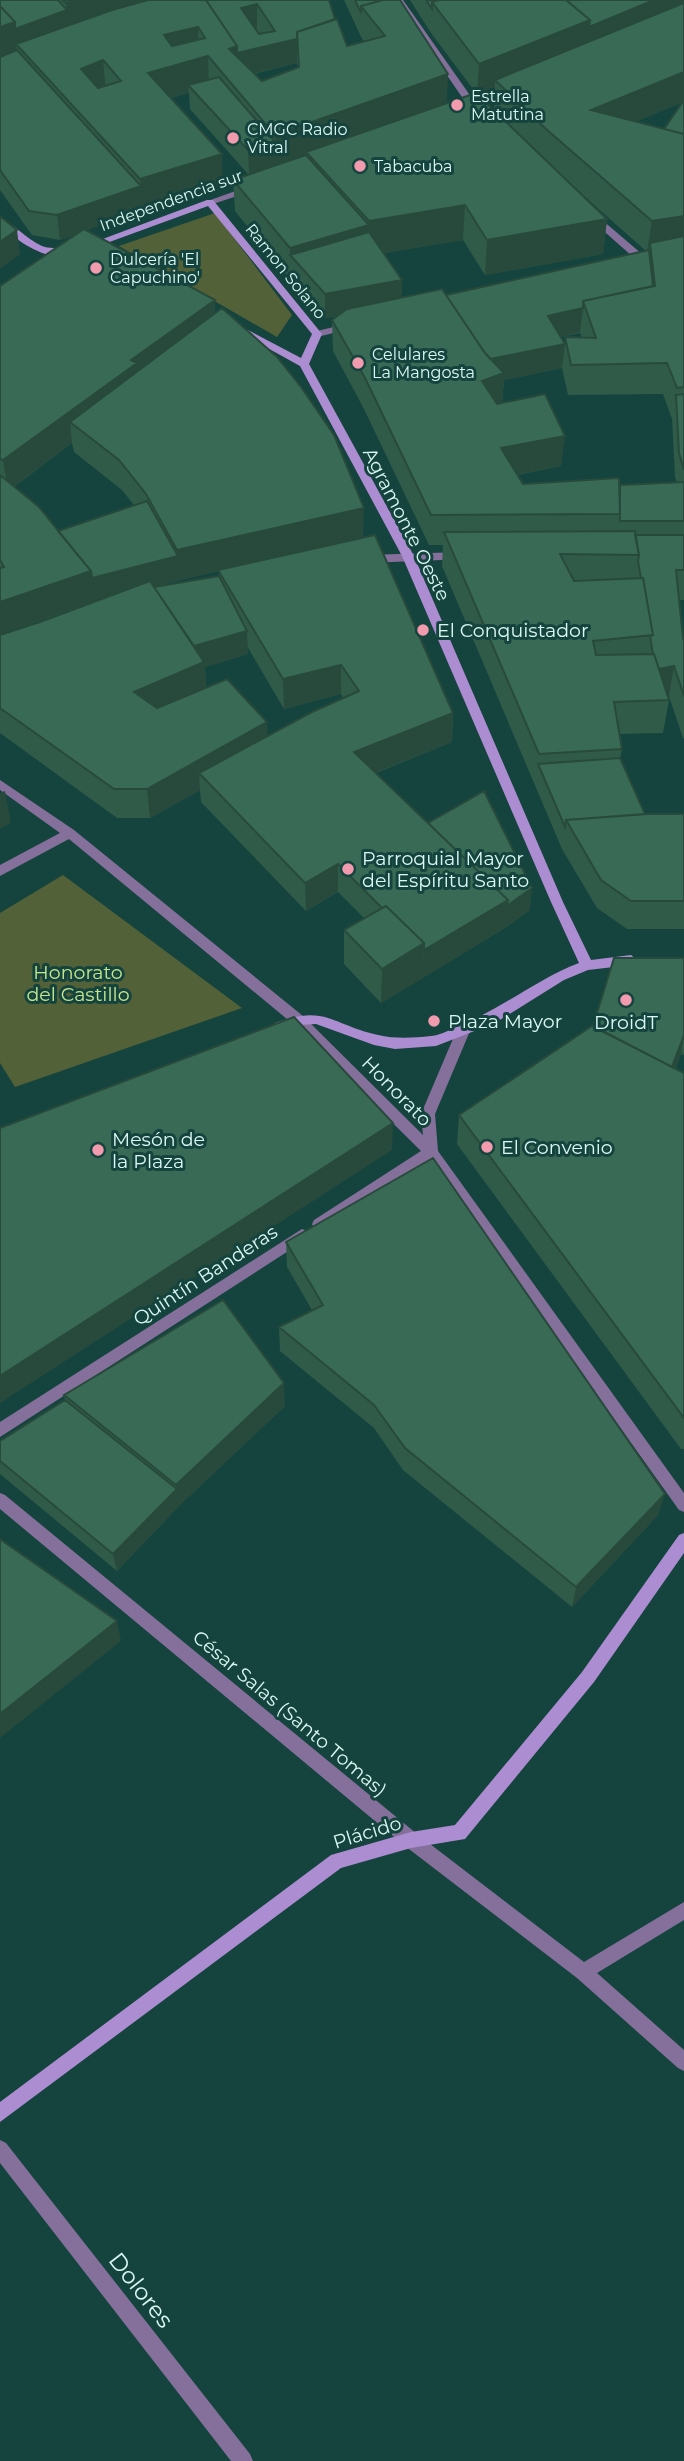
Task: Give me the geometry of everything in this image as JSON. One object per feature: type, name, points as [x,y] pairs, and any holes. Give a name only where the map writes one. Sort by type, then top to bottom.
[{"type":"street","points":[[398,0],[475,110],[485,119]]},
{"type":"street","points":[[463,115],[488,105]]},
{"type":"street","name":"Independencia sur","points":[[59,253],[92,246],[260,185]]},
{"type":"street","name":"Ramon Solano","points":[[210,202],[317,334],[304,364]]},
{"type":"street","points":[[585,209],[645,262]]},
{"type":"street","points":[[0,221],[33,247],[59,253]]},
{"type":"street","points":[[92,246],[103,252]]},
{"type":"street","points":[[47,263],[59,253]]},
{"type":"street","points":[[631,265],[658,260]]},
{"type":"street","points":[[317,334],[356,324]]},
{"type":"street","points":[[234,327],[304,364]]},
{"type":"street","name":"Agramonte Oeste","points":[[304,364],[408,556],[557,902],[587,965]]},
{"type":"street","points":[[353,560],[408,556],[474,556]]},
{"type":"street","name":"Honorato","points":[[0,784],[70,833],[298,1020],[431,1152],[684,1505]]},
{"type":"street","points":[[0,871],[70,833]]},
{"type":"street","points":[[264,1033],[298,1020],[316,1019],[374,1040],[395,1044],[436,1041],[490,1019],[536,988],[587,965],[644,960]]},
{"type":"street","points":[[431,1152],[429,1114],[463,1031]]},
{"type":"street","name":"Quintín Banderas","points":[[0,1430],[431,1152]]},
{"type":"street","name":"César Salas (Santo Tomas)","points":[[0,1500],[411,1840],[583,1972],[684,2062]]},
{"type":"street","name":"Plácido","points":[[0,2113],[337,1861],[411,1840],[459,1833],[588,1677],[684,1540]]},
{"type":"street","points":[[583,1972],[684,1910]]},
{"type":"street","name":"Dolores","points":[[0,2149],[243,2461]]},
{"type":"green space","points":[[215,213],[292,315],[277,337],[119,246]]},
{"type":"green space","name":"Honorato del Castillo","points":[[63,875],[242,1008],[15,1087],[0,1063],[0,913]]},
{"type":"building","points":[[0,0],[58,0],[67,10],[15,29],[15,22],[0,6]]},
{"type":"building","points":[[148,0],[206,0],[237,46],[229,49],[262,81],[299,67],[297,32],[337,19],[347,46],[385,36],[361,6],[383,0],[400,0],[448,74],[275,135],[208,56],[148,73],[222,154],[140,179],[16,44]],"holes":[[[198,27],[205,38],[172,46],[164,35]],[[103,60],[121,81],[98,88],[81,69]]]},
{"type":"building","points":[[206,0],[329,0],[335,19],[297,32],[297,39],[237,53],[237,46]],"holes":[[[257,4],[275,31],[259,34],[241,8]]]},
{"type":"building","points":[[355,0],[383,0],[361,6],[361,13]]},
{"type":"building","points":[[426,0],[439,0],[432,2],[432,9]]},
{"type":"building","points":[[566,0],[590,20],[479,64],[432,2]]},
{"type":"building","points":[[566,0],[654,0],[589,27],[590,20]]},
{"type":"building","points":[[684,3],[684,72],[591,110],[684,134],[684,216],[652,221],[546,129],[495,80]]},
{"type":"building","points":[[0,6],[15,22],[0,27]]},
{"type":"building","points":[[17,50],[141,186],[57,215],[29,211],[0,170],[0,57]]},
{"type":"building","points":[[219,77],[275,142],[248,150],[188,85]]},
{"type":"building","points":[[476,93],[607,219],[487,240],[465,205],[369,221],[306,152]]},
{"type":"building","points":[[684,100],[684,134],[664,129]]},
{"type":"building","points":[[306,155],[369,225],[290,248],[233,180]]},
{"type":"building","points":[[0,216],[17,230],[0,242]]},
{"type":"building","points":[[84,229],[215,300],[131,360],[137,363],[3,460],[0,459],[0,286]]},
{"type":"building","points":[[369,232],[402,280],[325,294],[290,255]]},
{"type":"building","points":[[684,236],[684,387],[677,388],[667,363],[571,365],[565,337],[596,338],[583,301],[655,286],[650,243]]},
{"type":"building","points":[[649,250],[653,286],[583,301],[583,308],[548,316],[565,344],[490,359],[446,295]]},
{"type":"building","points":[[442,289],[485,353],[504,373],[482,381],[497,404],[545,394],[565,436],[501,448],[523,484],[619,478],[620,514],[431,515],[365,378],[332,320],[347,309]]},
{"type":"building","points":[[222,308],[277,357],[301,387],[334,435],[364,508],[177,550],[146,494],[119,460],[70,422]]},
{"type":"building","points":[[684,394],[684,470],[679,453],[676,395]]},
{"type":"building","points":[[0,475],[39,507],[91,571],[0,602],[0,568],[4,567],[0,560]]},
{"type":"building","points":[[684,482],[684,521],[620,521],[620,485]]},
{"type":"building","points":[[147,501],[178,556],[92,578],[91,571],[58,531]]},
{"type":"building","points":[[635,531],[639,555],[560,554],[574,581],[643,578],[653,635],[593,641],[596,655],[654,654],[669,700],[614,702],[622,749],[539,754],[444,532]]},
{"type":"building","points":[[375,535],[453,713],[354,752],[508,900],[424,950],[424,943],[386,906],[382,908],[338,864],[305,883],[199,773],[312,712],[359,691],[341,665],[283,679],[218,570]]},
{"type":"building","points":[[635,535],[684,535],[684,570],[676,570],[684,637],[684,696],[674,666],[659,669],[653,654],[650,636],[653,635]]},
{"type":"building","points":[[219,576],[247,631],[194,646],[154,587]]},
{"type":"building","points":[[150,581],[204,662],[134,692],[157,708],[227,679],[267,722],[147,789],[114,789],[0,708],[0,635]]},
{"type":"building","points":[[620,758],[645,814],[566,820],[565,827],[538,764]]},
{"type":"building","points":[[484,791],[532,888],[507,906],[508,900],[428,823]]},
{"type":"building","points":[[684,814],[684,901],[631,901],[601,880],[566,820]]},
{"type":"building","points":[[386,906],[424,943],[382,969],[344,930]]},
{"type":"building","points":[[614,958],[684,958],[684,1035],[672,1067],[593,1026]]},
{"type":"building","points":[[294,1017],[393,1123],[0,1376],[0,1128]]},
{"type":"building","points":[[592,1026],[684,1073],[684,1418],[459,1115]]},
{"type":"building","points":[[433,1158],[665,1494],[576,1587],[405,1448],[374,1405],[279,1327],[323,1305],[286,1242]]},
{"type":"building","points":[[223,1300],[284,1383],[176,1485],[64,1395]]},
{"type":"building","points":[[65,1400],[177,1489],[113,1554],[0,1461],[0,1441]]},
{"type":"building","points":[[0,1539],[117,1621],[0,1714]]},
{"type":"place","name":"Estrella Matutina","points":[[457,105]]},
{"type":"place","name":"CMGC Radio Vitral","points":[[233,138]]},
{"type":"place","name":"Tabacuba","points":[[360,166]]},
{"type":"place","name":"Dulcería 'El Capuchino'","points":[[96,268]]},
{"type":"place","name":"Celulares La Mangosta","points":[[358,363]]},
{"type":"place","name":"El Conquistador","points":[[423,630]]},
{"type":"place","name":"Parroquial Mayor del Espíritu Santo","points":[[348,869]]},
{"type":"place","name":"DroidT","points":[[626,1000]]},
{"type":"place","name":"Plaza Mayor","points":[[434,1021]]},
{"type":"place","name":"El Convenio","points":[[487,1147]]},
{"type":"place","name":"Mesón de la Plaza","points":[[98,1150]]}]
